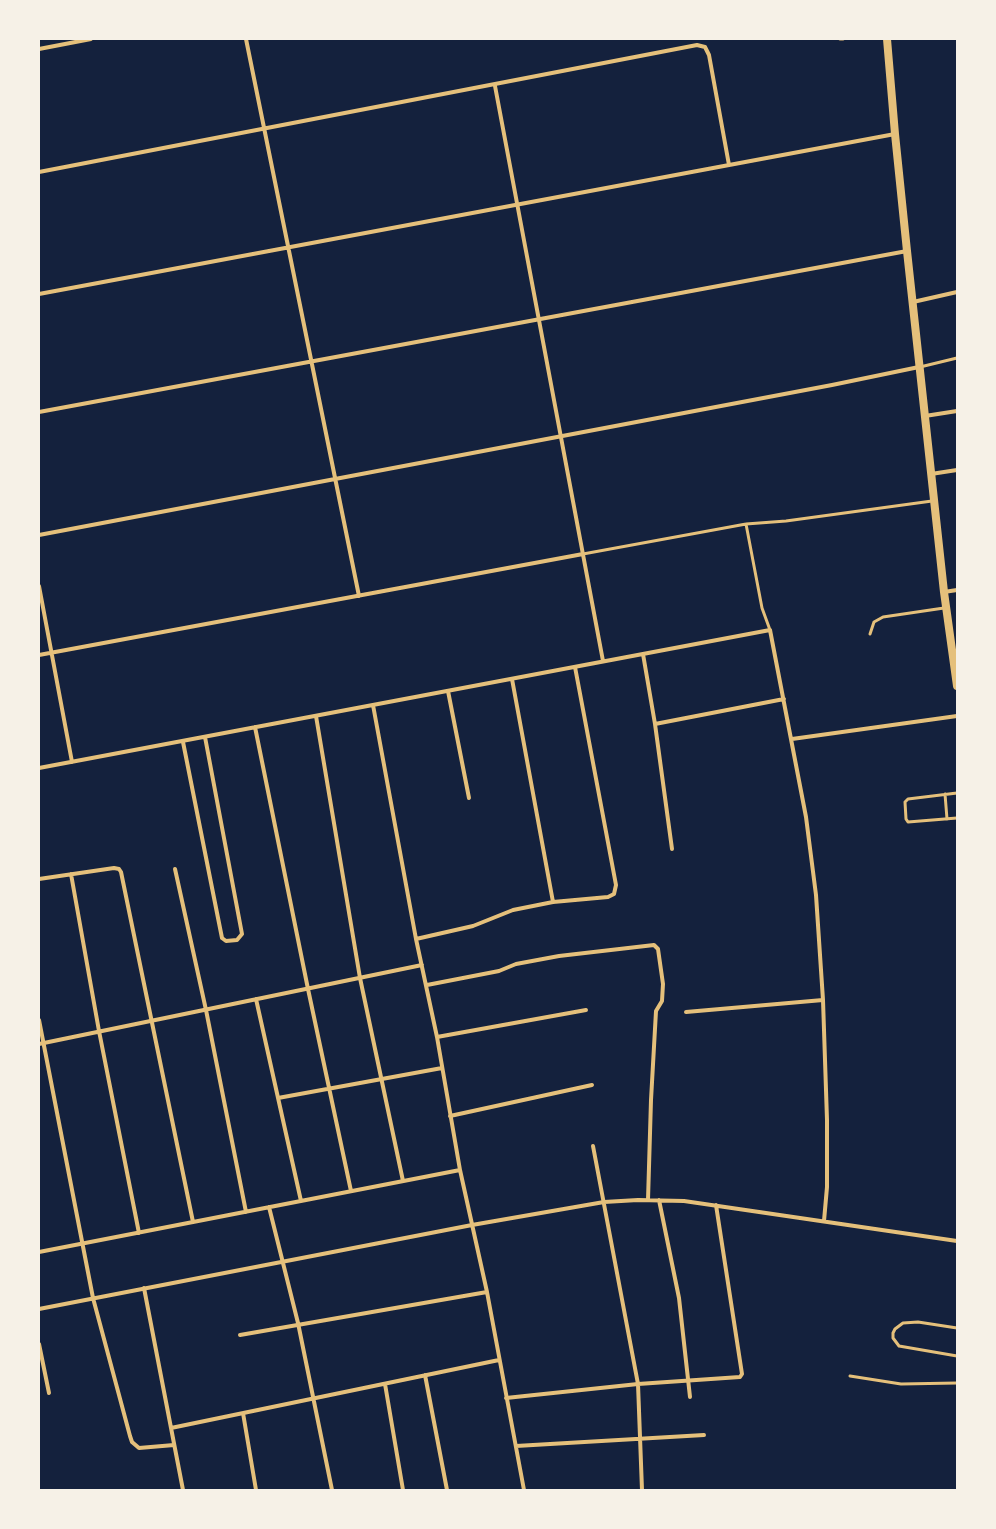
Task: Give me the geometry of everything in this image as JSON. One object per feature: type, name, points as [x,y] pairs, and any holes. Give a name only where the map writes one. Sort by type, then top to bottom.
[{"type":"main road","points":[[888,39],[895,134],[912,302],[944,592],[957,686]]},
{"type":"street","points":[[39,49],[91,39]]},
{"type":"street","points":[[246,39],[359,596]]},
{"type":"street","points":[[39,172],[495,86],[697,45],[705,47],[709,55],[729,165]]},
{"type":"street","points":[[495,86],[603,661]]},
{"type":"street","points":[[39,294],[895,134]]},
{"type":"street","points":[[39,412],[907,251]]},
{"type":"street","points":[[912,302],[957,292]]},
{"type":"street","points":[[39,535],[561,437],[920,367]]},
{"type":"street","points":[[925,416],[957,411]]},
{"type":"street","points":[[931,474],[957,470]]},
{"type":"street","points":[[39,655],[582,554]]},
{"type":"street","points":[[39,586],[72,762]]},
{"type":"street","points":[[944,592],[957,590]]},
{"type":"street","points":[[39,768],[770,630],[806,817],[815,887],[823,1000],[827,1120],[827,1187],[824,1221]]},
{"type":"street","points":[[643,654],[655,724],[672,849]]},
{"type":"street","points":[[416,939],[473,926],[513,910],[553,902],[608,897],[614,894],[616,885],[575,667]]},
{"type":"street","points":[[512,678],[553,902]]},
{"type":"street","points":[[448,691],[469,798]]},
{"type":"street","points":[[655,724],[784,699]]},
{"type":"street","points":[[373,705],[416,939],[437,1037],[460,1170],[487,1292],[524,1490]]},
{"type":"street","points":[[316,716],[360,978],[403,1181]]},
{"type":"street","points":[[792,739],[957,716]]},
{"type":"street","points":[[254,727],[329,1089],[352,1191]]},
{"type":"street","points":[[183,742],[222,938],[226,941],[237,940],[242,934],[205,737]]},
{"type":"street","points":[[39,879],[114,868],[119,869],[124,879],[193,1222]]},
{"type":"street","points":[[175,869],[206,1010],[246,1212]]},
{"type":"street","points":[[70,874],[99,1032],[139,1233]]},
{"type":"street","points":[[427,985],[499,971],[516,964],[559,956],[654,945],[658,949],[663,984],[662,1001],[656,1010],[650,1100],[648,1200]]},
{"type":"street","points":[[41,1043],[422,965]]},
{"type":"street","points":[[256,999],[301,1201]]},
{"type":"street","points":[[686,1012],[823,1000]]},
{"type":"street","points":[[437,1037],[586,1010]]},
{"type":"street","points":[[39,1020],[41,1043],[93,1298],[132,1442],[138,1448],[174,1445]]},
{"type":"street","points":[[278,1098],[442,1068]]},
{"type":"street","points":[[450,1116],[592,1085]]},
{"type":"street","points":[[593,1146],[638,1384],[642,1490]]},
{"type":"street","points":[[39,1252],[460,1170]]},
{"type":"street","points":[[39,1309],[472,1225],[604,1202],[648,1200],[684,1201],[957,1241]]},
{"type":"street","points":[[659,1200],[679,1298],[690,1397]]},
{"type":"street","points":[[506,1398],[638,1384],[688,1382],[740,1377],[742,1374],[716,1205]]},
{"type":"street","points":[[269,1207],[284,1262],[298,1323],[332,1490]]},
{"type":"street","points":[[144,1288],[183,1490]]},
{"type":"street","points":[[240,1334],[487,1292]]},
{"type":"street","points":[[39,1344],[49,1393]]},
{"type":"street","points":[[171,1428],[499,1360]]},
{"type":"street","points":[[425,1376],[447,1490]]},
{"type":"street","points":[[385,1384],[403,1490]]},
{"type":"street","points":[[243,1413],[256,1490]]},
{"type":"street","points":[[516,1446],[704,1434]]},
{"type":"lane","points":[[920,367],[957,358]]},
{"type":"lane","points":[[582,554],[746,524],[786,521],[934,501]]},
{"type":"lane","points":[[746,524],[762,608],[770,630]]},
{"type":"lane","points":[[870,634],[874,622],[883,617],[946,608]]},
{"type":"lane","points":[[957,793],[908,799],[905,802],[906,819],[908,822],[957,818]]},
{"type":"lane","points":[[945,794],[947,819]]},
{"type":"lane","points":[[957,1328],[918,1322],[903,1323],[895,1329],[893,1333],[893,1338],[899,1346],[957,1356]]},
{"type":"lane","points":[[850,1376],[901,1384],[957,1384]]}]
